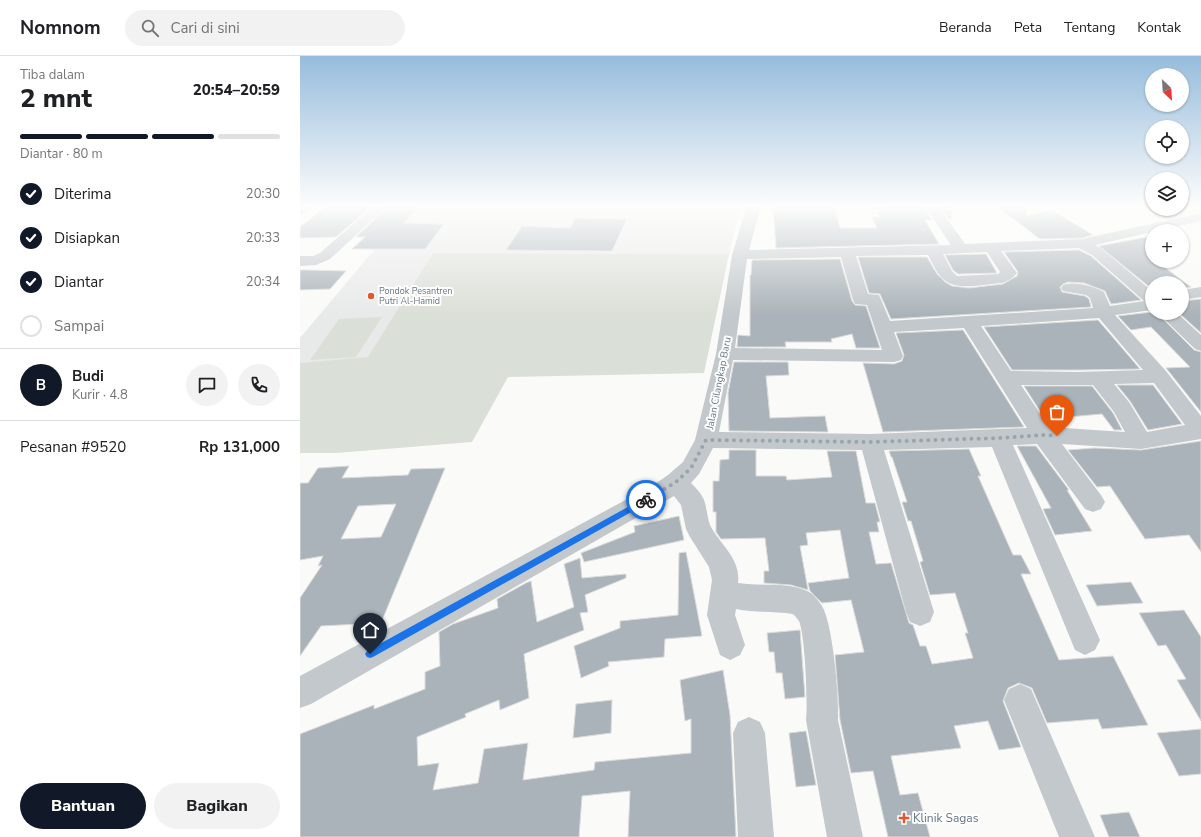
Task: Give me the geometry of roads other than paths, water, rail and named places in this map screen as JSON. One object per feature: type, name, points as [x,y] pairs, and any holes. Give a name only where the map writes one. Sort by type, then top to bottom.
[{"type":"street","points":[[300,261],[316,260],[325,256],[342,241]]},
{"type":"street","name":"Jalan Cilangkap Baru","points":[[300,692],[656,495],[676,482],[691,468],[706,440],[724,354],[740,255],[744,241]]},
{"type":"street","points":[[956,241],[961,248]]},
{"type":"street","points":[[740,255],[933,250],[1089,241]]},
{"type":"street","points":[[1082,243],[1098,252],[1145,293]]},
{"type":"street","points":[[933,250],[946,274],[953,280],[965,281],[1002,278],[1009,273],[991,247]]},
{"type":"street","points":[[724,354],[894,356],[873,299],[861,300],[847,253]]},
{"type":"street","points":[[706,440],[871,442],[999,438],[1043,435],[1141,441],[1201,431],[1159,376],[1104,312],[1098,295],[1090,290],[1069,288]]},
{"type":"street","points":[[1189,294],[1201,292]]},
{"type":"street","points":[[884,327],[1104,312],[1145,306]]},
{"type":"street","points":[[1175,320],[1201,344]]},
{"type":"street","points":[[969,322],[1043,435],[1093,502]]},
{"type":"street","points":[[1005,378],[1098,378],[1159,376]]},
{"type":"street","points":[[1098,378],[1122,407],[1141,441]]},
{"type":"street","points":[[999,438],[1085,640]]},
{"type":"street","points":[[871,442],[920,612]]},
{"type":"street","points":[[676,482],[692,501],[699,529],[722,563],[725,580],[721,615],[730,645]]},
{"type":"street","points":[[723,594],[753,599],[774,598],[800,601],[812,614],[823,707],[822,720],[845,837]]},
{"type":"street","points":[[1020,700],[1077,837]]},
{"type":"street","points":[[749,733],[756,837]]},
{"type":"place","name":"Pondok Pesantren Putri Al-Hamid","points":[[371,296]]},
{"type":"place","name":"Klinik Sagas","points":[[904,818]]}]
